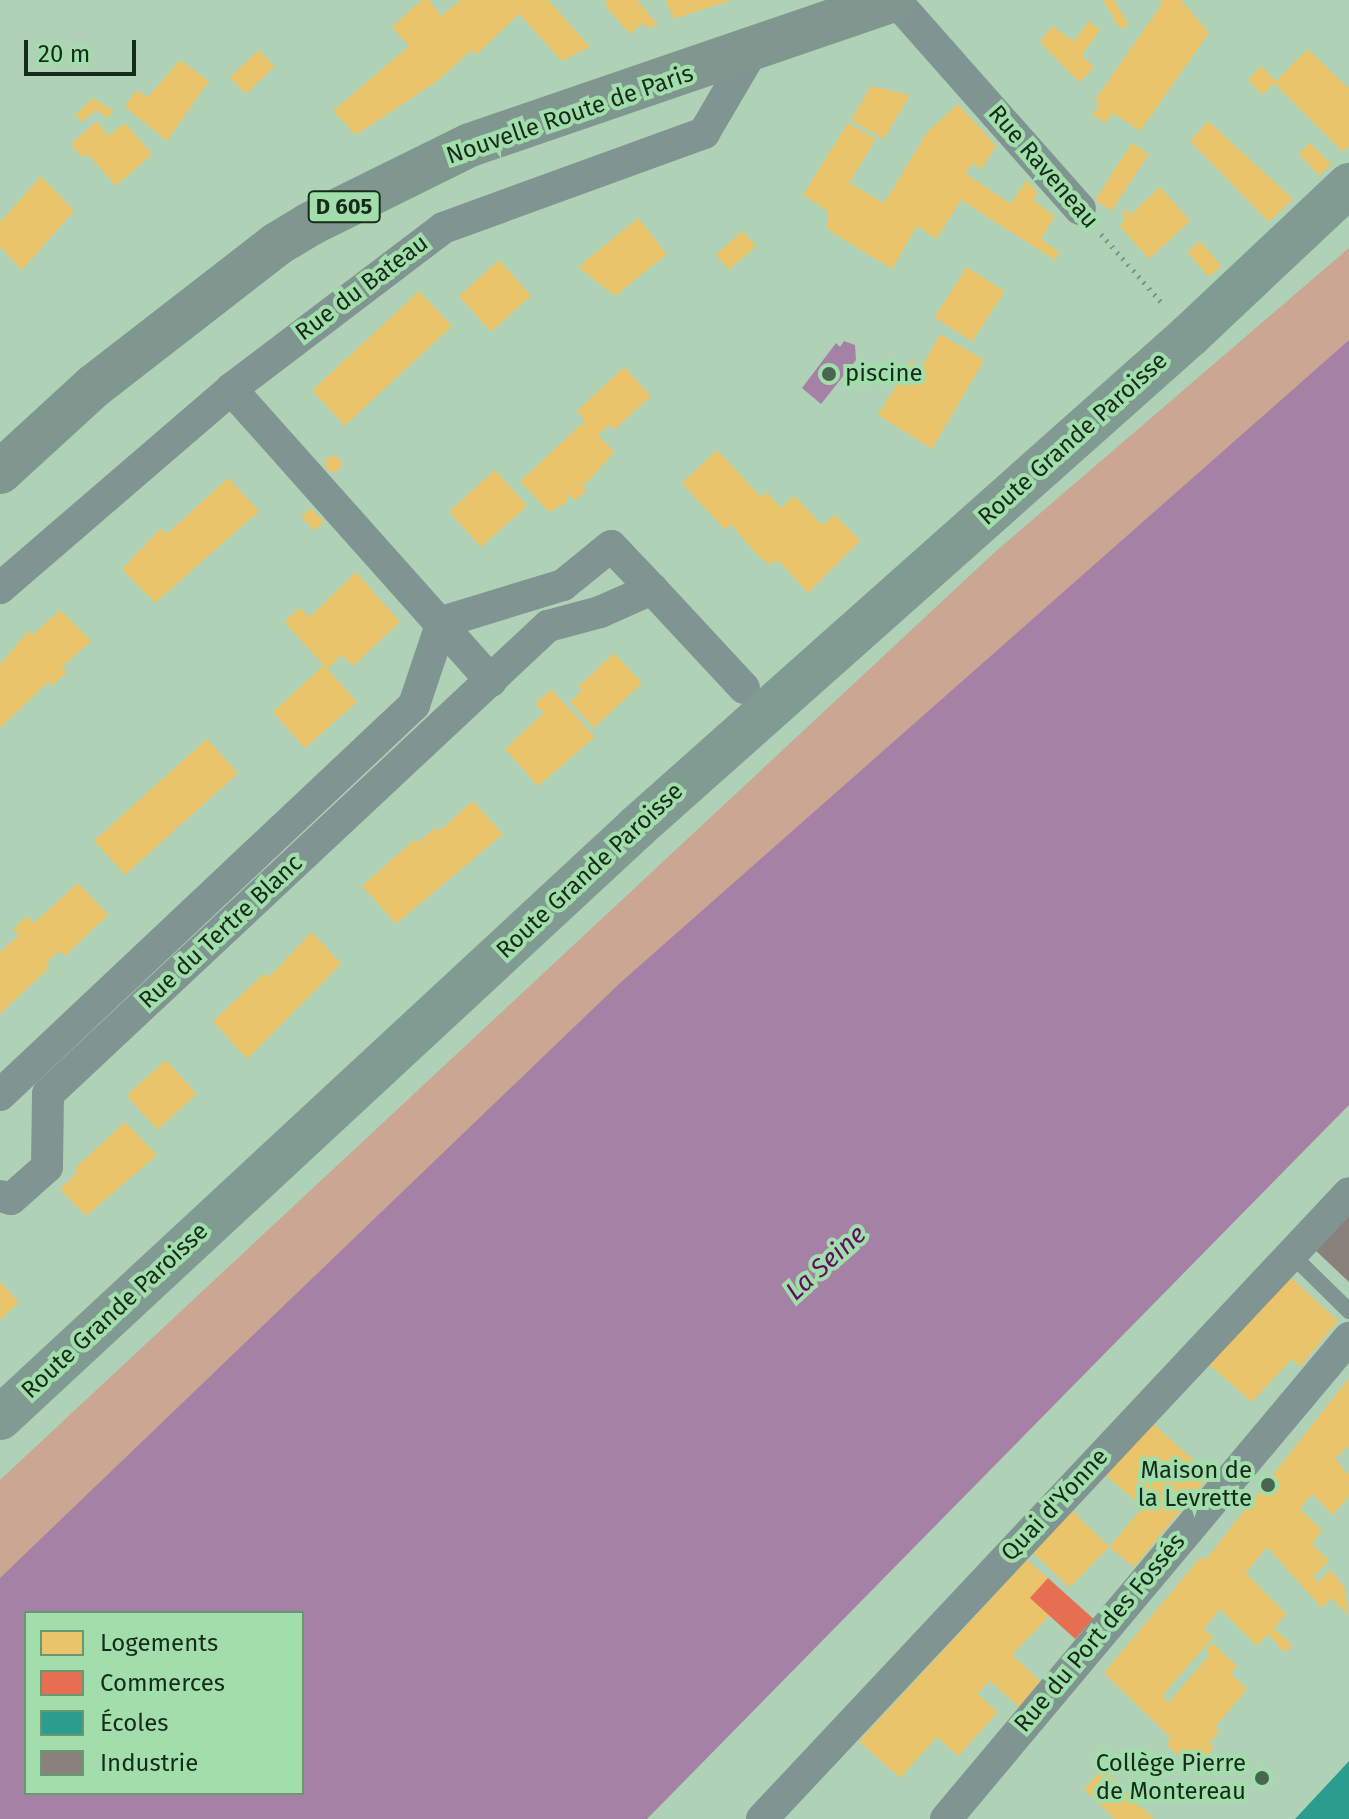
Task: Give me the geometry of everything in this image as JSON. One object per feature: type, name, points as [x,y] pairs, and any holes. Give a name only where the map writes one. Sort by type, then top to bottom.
[{"type":"main road","name":"Nouvelle Route de Paris","points":[[0,472],[94,386],[277,244],[310,224],[470,145],[751,53],[894,0]]},
{"type":"main road","name":"Route Grande Paroisse","points":[[0,1418],[637,827],[1190,335],[1349,185]]},
{"type":"street","name":"Rue Raveneau","points":[[894,0],[1080,209]]},
{"type":"street","name":"Rue du Bateau","points":[[0,588],[231,389],[443,228],[704,133],[751,53]]},
{"type":"street","points":[[231,389],[442,622],[491,681]]},
{"type":"street","points":[[442,622],[563,585],[611,546],[744,688]]},
{"type":"street","name":"Rue du Tertre Blanc","points":[[0,1196],[11,1199],[47,1167],[48,1094],[548,626],[600,612],[652,589]]},
{"type":"street","name":"Rue du Tertre Blanc","points":[[0,1095],[414,705],[442,622]]},
{"type":"street","name":"Quai d'Yonne","points":[[762,1819],[1349,1193]]},
{"type":"street","name":"Rue du Port des Fossés","points":[[946,1819],[1349,1338]]},
{"type":"lane","points":[[1290,1253],[1349,1311]]},
{"type":"path","name":"Rue Raveneau","points":[[1080,209],[1190,335]]},
{"type":"shaded area","points":[[1349,248],[1349,359],[0,1604],[0,1480],[995,552]]},
{"type":"water","name":"La Seine","points":[[1349,340],[1349,1105],[647,1819],[0,1819],[0,1578],[620,983]]},
{"type":"water","name":"piscine","points":[[844,341],[855,345],[856,360],[821,404],[802,388],[836,343],[840,347]]},
{"type":"building: Logements","points":[[422,0],[429,0],[441,16],[461,0],[548,0],[590,47],[562,61],[519,14],[476,55],[472,50],[436,82],[356,135],[333,111],[409,46],[392,27]]},
{"type":"building: Logements","points":[[609,0],[637,0],[658,25],[648,28],[642,23],[630,34],[604,4]]},
{"type":"building: Logements","points":[[666,0],[729,0],[729,1],[673,19]]},
{"type":"building: Logements","points":[[1103,0],[1114,0],[1129,25],[1120,29]]},
{"type":"building: Logements","points":[[1159,0],[1181,0],[1209,33],[1140,131],[1113,113],[1105,123],[1092,114],[1100,105],[1095,100],[1162,4]]},
{"type":"building: Logements","points":[[1089,21],[1100,30],[1082,55],[1094,68],[1079,82],[1040,42],[1052,26],[1074,41]]},
{"type":"building: Logements","points":[[1308,49],[1349,89],[1349,146],[1343,152],[1274,83],[1263,95],[1248,80],[1261,66],[1276,81]]},
{"type":"building: Logements","points":[[259,50],[275,67],[245,94],[230,77]]},
{"type":"building: Logements","points":[[180,60],[209,81],[167,141],[125,107],[136,90],[148,97]]},
{"type":"building: Logements","points":[[871,86],[910,95],[884,139],[851,120]]},
{"type":"building: Logements","points":[[93,98],[114,111],[107,118],[96,110],[82,122],[75,115]]},
{"type":"building: Logements","points":[[958,104],[996,146],[982,169],[972,163],[966,174],[1011,204],[1026,180],[1038,193],[1033,200],[1055,216],[1041,239],[1059,252],[1055,260],[961,200],[936,239],[917,226],[892,269],[827,229],[828,211],[803,195],[848,123],[876,139],[849,183],[884,203],[928,131]]},
{"type":"building: Logements","points":[[97,121],[108,136],[125,123],[152,154],[116,186],[88,154],[83,158],[71,144]]},
{"type":"building: Logements","points":[[1208,121],[1293,199],[1269,222],[1190,141]]},
{"type":"building: Logements","points":[[1132,143],[1149,154],[1112,211],[1095,200]]},
{"type":"building: Logements","points":[[1310,143],[1331,164],[1320,176],[1299,154]]},
{"type":"building: Logements","points":[[41,176],[74,211],[22,270],[0,247],[0,222]]},
{"type":"building: Logements","points":[[1160,187],[1190,221],[1149,259],[1119,225],[1126,219],[1121,214],[1126,209],[1130,215]]},
{"type":"building: Logements","points":[[638,218],[667,254],[615,296],[578,267]]},
{"type":"building: Logements","points":[[743,231],[756,246],[729,270],[716,255]]},
{"type":"building: Logements","points":[[1200,241],[1222,266],[1209,277],[1187,252]]},
{"type":"building: Logements","points":[[499,260],[531,296],[491,332],[459,296]]},
{"type":"building: Logements","points":[[967,267],[1005,292],[972,342],[934,317]]},
{"type":"building: Logements","points":[[419,291],[452,326],[345,426],[312,391]]},
{"type":"building: Logements","points":[[940,334],[984,360],[932,449],[878,415],[911,361],[922,367]]},
{"type":"building: Logements","points":[[624,367],[651,396],[614,430],[609,425],[598,435],[614,452],[587,483],[580,483],[587,490],[575,501],[568,494],[566,503],[549,512],[520,481],[585,421],[577,411]]},
{"type":"building: Logements","points":[[717,450],[761,497],[766,492],[781,508],[794,496],[822,525],[835,515],[860,541],[808,593],[778,560],[771,565],[758,556],[731,524],[725,530],[682,483]]},
{"type":"building: Logements","points":[[333,456],[341,464],[333,472],[325,464]]},
{"type":"building: Logements","points":[[495,470],[527,506],[481,547],[449,511]]},
{"type":"building: Logements","points":[[228,478],[259,511],[155,603],[122,569],[161,528],[167,534]]},
{"type":"building: Logements","points":[[311,508],[324,522],[314,531],[301,517]]},
{"type":"building: Logements","points":[[356,572],[400,622],[353,666],[342,655],[327,669],[357,702],[305,748],[273,712],[324,665],[284,622],[299,608],[310,617]]},
{"type":"building: Logements","points":[[60,610],[91,641],[62,667],[67,672],[52,686],[48,682],[0,728],[0,664],[29,631],[33,635]]},
{"type":"building: Logements","points":[[614,653],[642,683],[594,728],[570,702],[582,691],[578,687]]},
{"type":"building: Logements","points":[[551,689],[595,737],[538,786],[505,749],[544,713],[535,704]]},
{"type":"building: Logements","points":[[207,739],[238,773],[125,875],[94,841]]},
{"type":"building: Logements","points":[[473,801],[503,834],[396,924],[362,886],[415,839],[418,843],[436,827],[439,831]]},
{"type":"building: Logements","points":[[78,883],[108,915],[65,956],[59,951],[46,963],[50,967],[0,1014],[0,952],[19,935],[13,929],[27,916],[34,923]]},
{"type":"building: Logements","points":[[312,932],[341,964],[247,1059],[213,1021],[265,973],[269,977]]},
{"type":"building: Logements","points":[[166,1060],[197,1094],[157,1130],[127,1095]]},
{"type":"building: Logements","points":[[125,1122],[157,1155],[86,1216],[60,1189],[78,1172],[74,1169]]},
{"type":"building: Logements","points":[[1288,1275],[1338,1321],[1300,1367],[1292,1359],[1252,1402],[1207,1363]]},
{"type":"building: Logements","points":[[0,1282],[19,1302],[0,1320]]},
{"type":"building: Logements","points":[[1349,1378],[1349,1445],[1335,1459],[1349,1475],[1349,1496],[1333,1515],[1312,1494],[1300,1509],[1322,1530],[1312,1544],[1329,1561],[1313,1577],[1318,1582],[1330,1570],[1344,1586],[1349,1616],[1332,1598],[1322,1608],[1267,1547],[1246,1573],[1286,1614],[1274,1628],[1292,1645],[1285,1653],[1268,1634],[1257,1646],[1220,1609],[1204,1629],[1213,1637],[1162,1696],[1168,1703],[1210,1654],[1205,1650],[1212,1643],[1237,1666],[1231,1674],[1247,1689],[1215,1727],[1220,1731],[1209,1743],[1214,1748],[1193,1769],[1166,1744],[1171,1738],[1104,1673],[1199,1559],[1207,1558]]},
{"type":"building: Logements","points":[[1152,1423],[1210,1475],[1134,1567],[1109,1547],[1143,1507],[1104,1474]]},
{"type":"building: Logements","points":[[1071,1510],[1109,1547],[1070,1588],[1031,1551]]},
{"type":"building: Logements","points":[[1027,1560],[1048,1578],[1030,1598],[1050,1615],[1012,1655],[1040,1681],[1019,1707],[990,1681],[977,1694],[998,1712],[958,1756],[937,1737],[900,1778],[859,1741]]},
{"type":"building: Logements","points":[[1103,1769],[1154,1819],[1115,1819],[1084,1789]]},
{"type":"building: Commerces","points":[[1048,1578],[1093,1619],[1075,1639],[1030,1598]]},
{"type":"building: Écoles","points":[[1349,1761],[1349,1819],[1295,1819],[1337,1774]]},
{"type":"building: Industrie","points":[[1349,1211],[1349,1282],[1314,1249]]},
{"type":"place","name":"piscine","points":[[829,374]]},
{"type":"place","name":"Maison de la Levrette","points":[[1268,1485]]},
{"type":"place","name":"Collège Pierre de Montereau","points":[[1262,1778]]}]
